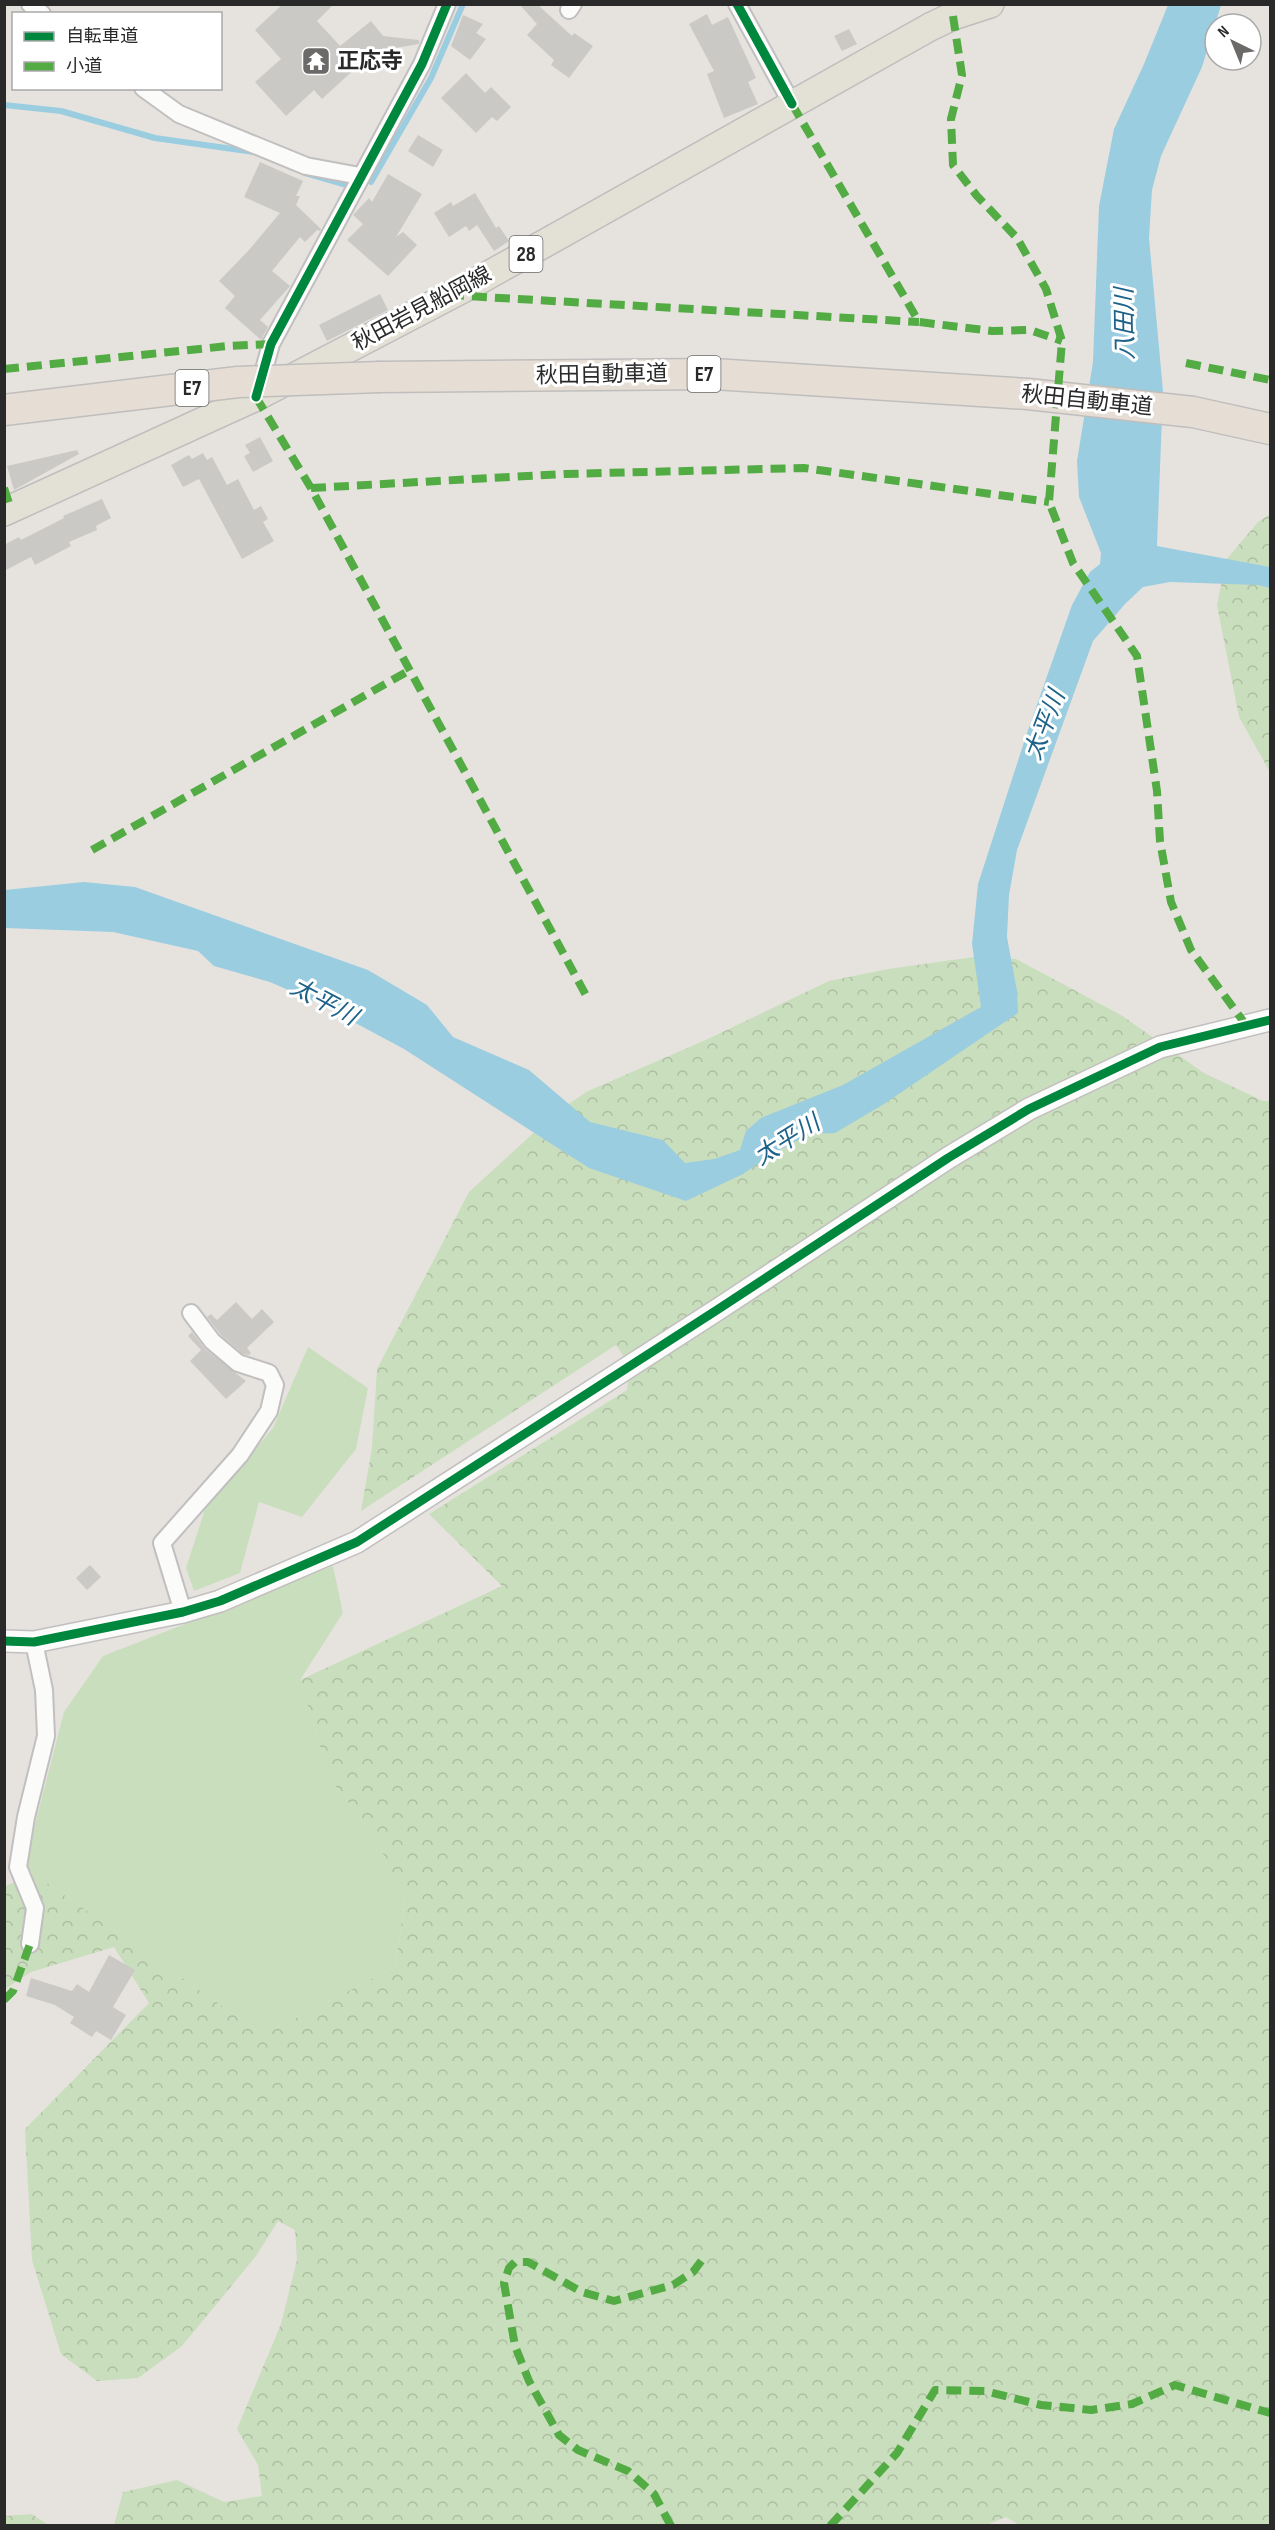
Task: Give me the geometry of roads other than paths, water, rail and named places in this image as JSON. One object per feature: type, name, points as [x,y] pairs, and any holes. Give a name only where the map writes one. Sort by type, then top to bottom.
[{"type":"highway","name":"秋田自動車道","points":[[4,410],[238,382],[380,377],[714,374],[1028,394],[1192,412],[1270,429]]},
{"type":"main road","name":"秋田岩見船岡線","points":[[4,512],[256,397],[476,282],[930,27],[953,16],[990,4]]},
{"type":"street","points":[[256,397],[272,344],[422,64],[447,4]]},
{"type":"street","points":[[737,4],[792,104]]},
{"type":"street","points":[[146,90],[179,114],[306,166],[360,176]]},
{"type":"street","points":[[4,1641],[34,1642],[183,1612],[220,1601],[357,1542],[948,1158],[1029,1109],[1160,1047],[1270,1020]]},
{"type":"street","points":[[183,1612],[162,1543],[240,1455],[269,1411],[275,1385],[269,1373],[238,1363],[212,1341],[191,1312]]},
{"type":"street","points":[[30,1944],[35,1908],[18,1867],[26,1817],[46,1736],[44,1690],[34,1642]]},
{"type":"water","points":[[1168,5],[1221,5],[1219,12],[1203,12],[1203,64],[1161,156],[1152,190],[1149,238],[1163,391],[1157,546],[1270,567],[1270,588],[1258,585],[1170,582],[1143,587],[1093,641],[1017,850],[1009,895],[1007,937],[1017,991],[1018,1013],[884,1104],[835,1133],[810,1134],[772,1154],[743,1174],[686,1201],[589,1168],[404,1049],[318,1003],[270,982],[214,966],[198,951],[113,932],[5,928],[5,890],[84,882],[135,887],[368,970],[427,1005],[453,1037],[529,1070],[590,1122],[663,1140],[685,1163],[714,1159],[740,1150],[746,1131],[761,1118],[843,1085],[981,1007],[972,944],[978,884],[1072,605],[1090,572],[1100,564],[1101,553],[1079,497],[1077,461],[1093,362],[1099,206],[1114,129]]},
{"type":"waterway","points":[[371,182],[431,78],[463,4]]},
{"type":"waterway","points":[[4,105],[61,111],[155,138],[254,152]]},
{"type":"waterway","points":[[305,173],[347,185]]},
{"type":"place","name":"正応寺","points":[[316,61]]},
{"type":"water label","name":"八田川","points":[[1125,324]]},
{"type":"water label","name":"太平川","points":[[1045,725]]},
{"type":"water label","name":"太平川","points":[[324,1002]]},
{"type":"water label","name":"太平川","points":[[787,1140]]}]
